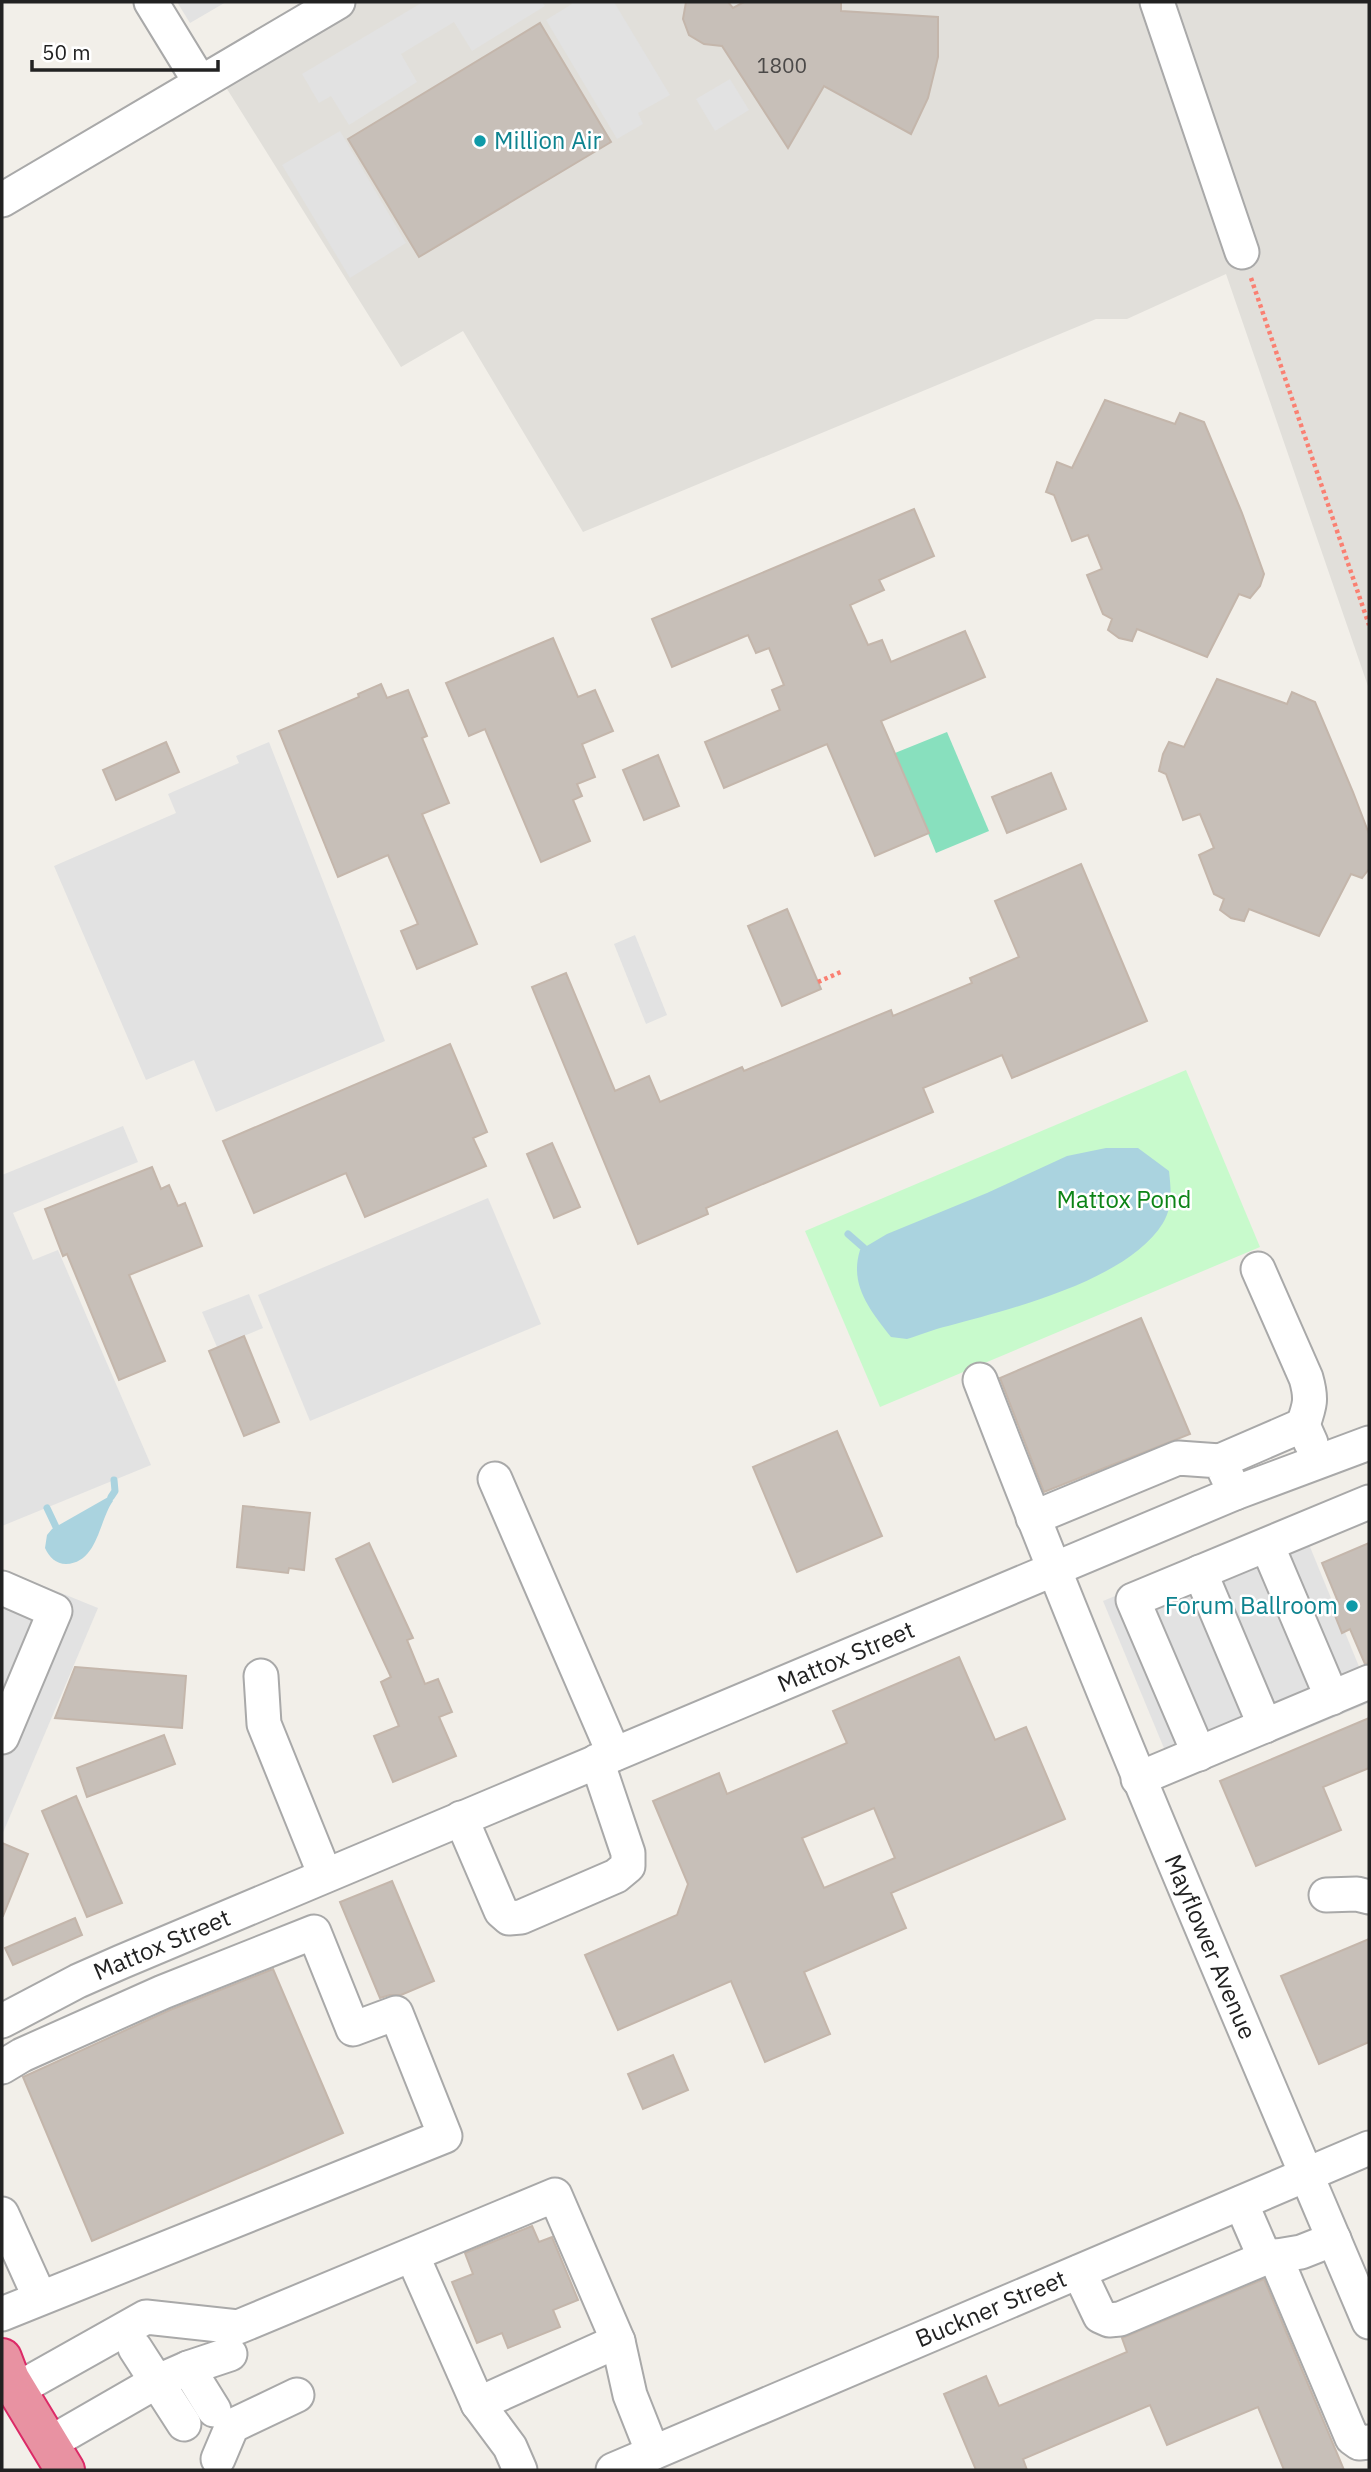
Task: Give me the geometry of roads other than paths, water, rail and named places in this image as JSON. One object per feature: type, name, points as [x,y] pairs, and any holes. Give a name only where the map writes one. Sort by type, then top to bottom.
[{"type":"highway","points":[[7,2375],[57,2457]]},
{"type":"street","points":[[150,2],[200,82]]},
{"type":"street","points":[[2,200],[338,2]]},
{"type":"street","points":[[1157,2],[1242,252]]},
{"type":"street","points":[[1258,1269],[1306,1378],[1311,1395],[1303,1425],[1320,1462]]},
{"type":"street","name":"Mayflower Avenue","points":[[981,1380],[1053,1570],[1139,1779],[1369,2322]]},
{"type":"street","points":[[1033,1518],[1178,1458],[1220,1461],[1303,1425]]},
{"type":"street","name":"Mattox Street","points":[[6,2011],[1235,1493],[1369,1443]]},
{"type":"street","points":[[1220,1461],[1235,1493]]},
{"type":"street","points":[[461,1818],[501,1911],[509,1918],[522,1917],[616,1876],[628,1866],[628,1853],[606,1758],[495,1479]]},
{"type":"street","points":[[1199,1754],[1133,1600],[1369,1502]]},
{"type":"street","points":[[1267,1545],[1332,1698]]},
{"type":"street","points":[[1200,1572],[1265,1726]]},
{"type":"street","points":[[2,1588],[55,1611],[2,1737]]},
{"type":"street","points":[[261,1676],[264,1724],[325,1875]]},
{"type":"street","points":[[1139,1779],[1369,1682]]},
{"type":"street","points":[[1326,1895],[1357,1894],[1369,1897]]},
{"type":"street","points":[[2,2067],[22,2055],[163,1992],[314,1932],[353,2029],[396,2013],[445,2136],[2,2314]]},
{"type":"street","name":"Buckner Street","points":[[613,2470],[1369,2148]]},
{"type":"street","points":[[7,2375],[146,2317],[238,2327],[555,2195],[618,2341],[630,2395],[653,2453]]},
{"type":"street","points":[[1241,2203],[1270,2257],[1352,2438],[1359,2443],[1369,2442]]},
{"type":"street","points":[[2,2214],[40,2298]]},
{"type":"street","points":[[1079,2272],[1100,2316],[1109,2320],[1120,2319],[1270,2257],[1301,2252],[1334,2239]]},
{"type":"street","points":[[412,2255],[478,2404],[510,2447],[520,2470]]},
{"type":"street","points":[[478,2404],[618,2341]]},
{"type":"street","points":[[135,2348],[184,2424]]},
{"type":"street","points":[[57,2457],[156,2382],[230,2354]]},
{"type":"street","points":[[188,2368],[214,2410]]},
{"type":"street","points":[[213,2467],[232,2426],[297,2395]]},
{"type":"water","name":"Mattox Pond","points":[[1106,1148],[1138,1148],[1169,1171],[1170,1204],[1163,1223],[1146,1243],[1096,1277],[1065,1290],[907,1339],[891,1337],[869,1307],[859,1286],[857,1263],[860,1250],[887,1234],[987,1193],[1067,1156]]},
{"type":"water","points":[[110,1496],[113,1501],[91,1549],[85,1556],[77,1562],[66,1564],[53,1559],[45,1548],[47,1535],[52,1529]]},
{"type":"waterway","points":[[848,1234],[864,1248]]},
{"type":"waterway","points":[[111,1497],[115,1491],[114,1480]]},
{"type":"waterway","points":[[47,1508],[56,1527]]},
{"type":"place","name":"Million Air","points":[[480,141]]},
{"type":"place","name":"Forum Ballroom","points":[[1352,1606]]}]
